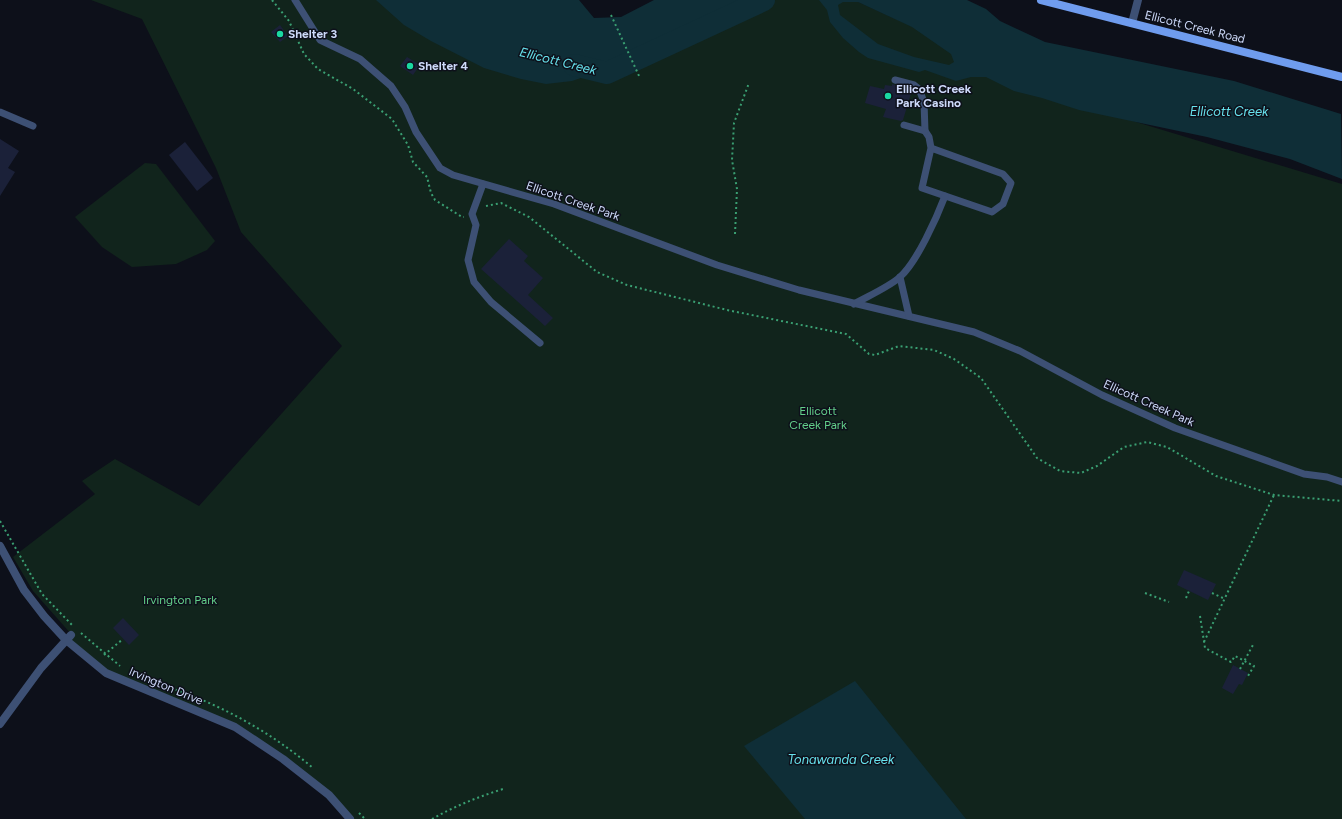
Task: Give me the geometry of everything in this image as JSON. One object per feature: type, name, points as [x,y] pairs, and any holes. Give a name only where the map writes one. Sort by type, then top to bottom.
[{"type":"street","name":"Ellicott Creek Road","points":[[1041,0],[1342,77]]},
{"type":"street","points":[[1132,23],[1138,0]]},
{"type":"street","name":"Irvington Drive","points":[[0,546],[24,590],[44,616],[106,673],[235,727],[289,764],[329,795],[350,819]]},
{"type":"street","points":[[0,724],[36,674],[68,637]]},
{"type":"lane","name":"Ellicott Creek Park","points":[[295,0],[320,40],[360,59],[391,86],[406,107],[416,132],[440,168],[453,175],[554,204],[717,265],[799,290],[974,332],[1020,351],[1102,394],[1175,428],[1304,474],[1327,477],[1342,482]]},
{"type":"lane","points":[[895,80],[914,85],[919,89],[924,102],[925,131],[929,137],[931,148],[922,188],[992,212],[1003,204],[1011,183],[1004,174],[931,148]]},
{"type":"lane","points":[[0,112],[33,126]]},
{"type":"lane","points":[[904,125],[925,131]]},
{"type":"lane","points":[[483,184],[472,214],[476,225],[468,260],[474,282],[492,302],[540,343]]},
{"type":"lane","points":[[854,304],[900,277],[917,254],[937,217],[945,196]]},
{"type":"lane","points":[[900,277],[909,316]]},
{"type":"path","points":[[272,0],[289,21],[304,54],[318,69],[353,89],[392,119],[408,145],[413,162],[427,177],[431,193],[435,200],[462,217],[472,214],[484,206],[501,203],[529,217],[597,272],[627,285],[727,310],[846,334],[869,354],[875,355],[899,346],[934,350],[954,359],[981,378],[1037,458],[1060,471],[1081,473],[1097,466],[1124,447],[1147,442],[1167,447],[1216,476],[1274,495],[1342,501]]},
{"type":"path","points":[[611,15],[640,78]]},
{"type":"path","points":[[735,234],[737,189],[732,160],[734,123],[749,83]]},
{"type":"path","points":[[1204,642],[1274,495]]},
{"type":"path","points":[[0,521],[42,594],[104,655],[122,668]]},
{"type":"path","points":[[1186,598],[1189,591]]},
{"type":"path","points":[[1212,592],[1224,599]]},
{"type":"path","points":[[1145,593],[1169,602]]},
{"type":"path","points":[[1200,616],[1205,648],[1231,662]]},
{"type":"path","points":[[104,655],[123,638]]},
{"type":"path","points":[[1240,669],[1254,643]]},
{"type":"path","points":[[1230,665],[1236,656],[1254,666],[1248,676]]},
{"type":"path","points":[[168,687],[197,697],[241,717],[286,745],[318,773]]},
{"type":"path","points":[[432,819],[462,803],[503,789]]},
{"type":"path","points":[[355,808],[365,819]]},
{"type":"green space","name":"Ellicott Creek Park","points":[[91,0],[427,0],[454,34],[607,73],[764,0],[854,0],[1093,109],[1342,184],[1342,819],[350,819],[329,795],[235,727],[106,673],[66,640],[72,635],[33,591],[13,557],[95,494],[82,481],[115,459],[199,506],[342,346],[241,232],[216,168],[142,19]]},
{"type":"green space","points":[[145,163],[156,164],[215,241],[207,250],[176,264],[132,267],[102,247],[75,217]]},
{"type":"water","name":"Ellicott Creek","points":[[376,0],[579,0],[594,18],[621,17],[654,0],[745,0],[715,16],[710,27],[669,48],[572,81],[546,84],[521,79],[484,68],[431,41],[404,25]]},
{"type":"water","name":"Ellicott Creek","points":[[819,0],[967,0],[986,9],[1000,21],[1045,42],[1234,81],[1341,114],[1342,179],[1290,159],[1207,137],[1079,110],[1014,91],[986,77],[971,77],[956,81],[925,70],[919,72],[868,58],[843,38],[830,22],[827,10]],"holes":[[[843,2],[858,2],[912,27],[951,54],[954,62],[949,65],[914,57],[878,44],[840,15],[838,5]]]},
{"type":"water","name":"Tonawanda Creek","points":[[855,681],[966,819],[805,819],[744,746]]},
{"type":"building","name":"Shelter 3","points":[[280,25],[288,36],[280,42],[271,32]]},
{"type":"building","name":"Shelter 4","points":[[407,57],[420,65],[413,75],[400,66]]},
{"type":"building","name":"Ellicott Creek Park Casino","points":[[892,84],[912,90],[903,120],[901,121],[883,117],[886,109],[865,103],[870,86],[884,89],[885,85],[892,86]]},
{"type":"building","points":[[0,139],[19,151],[8,168],[15,172],[0,196]]},
{"type":"building","points":[[185,142],[213,178],[197,191],[169,155]]},
{"type":"building","points":[[509,239],[528,256],[524,261],[543,278],[528,295],[553,318],[545,326],[481,269]]},
{"type":"building","points":[[1184,570],[1216,584],[1208,600],[1177,585]]},
{"type":"building","points":[[123,618],[139,635],[129,645],[113,628]]},
{"type":"building","points":[[1233,665],[1248,673],[1242,685],[1239,684],[1233,694],[1222,688]]},
{"type":"waterway","name":"Ellicott Creek","points":[[574,65],[607,73],[764,0]]},
{"type":"place","name":"Shelter 3","points":[[280,34]]},
{"type":"place","name":"Shelter 4","points":[[410,66]]},
{"type":"place","name":"Ellicott Creek Park Casino","points":[[888,96]]},
{"type":"park label","name":"Irvington Park","points":[[180,600]]}]
